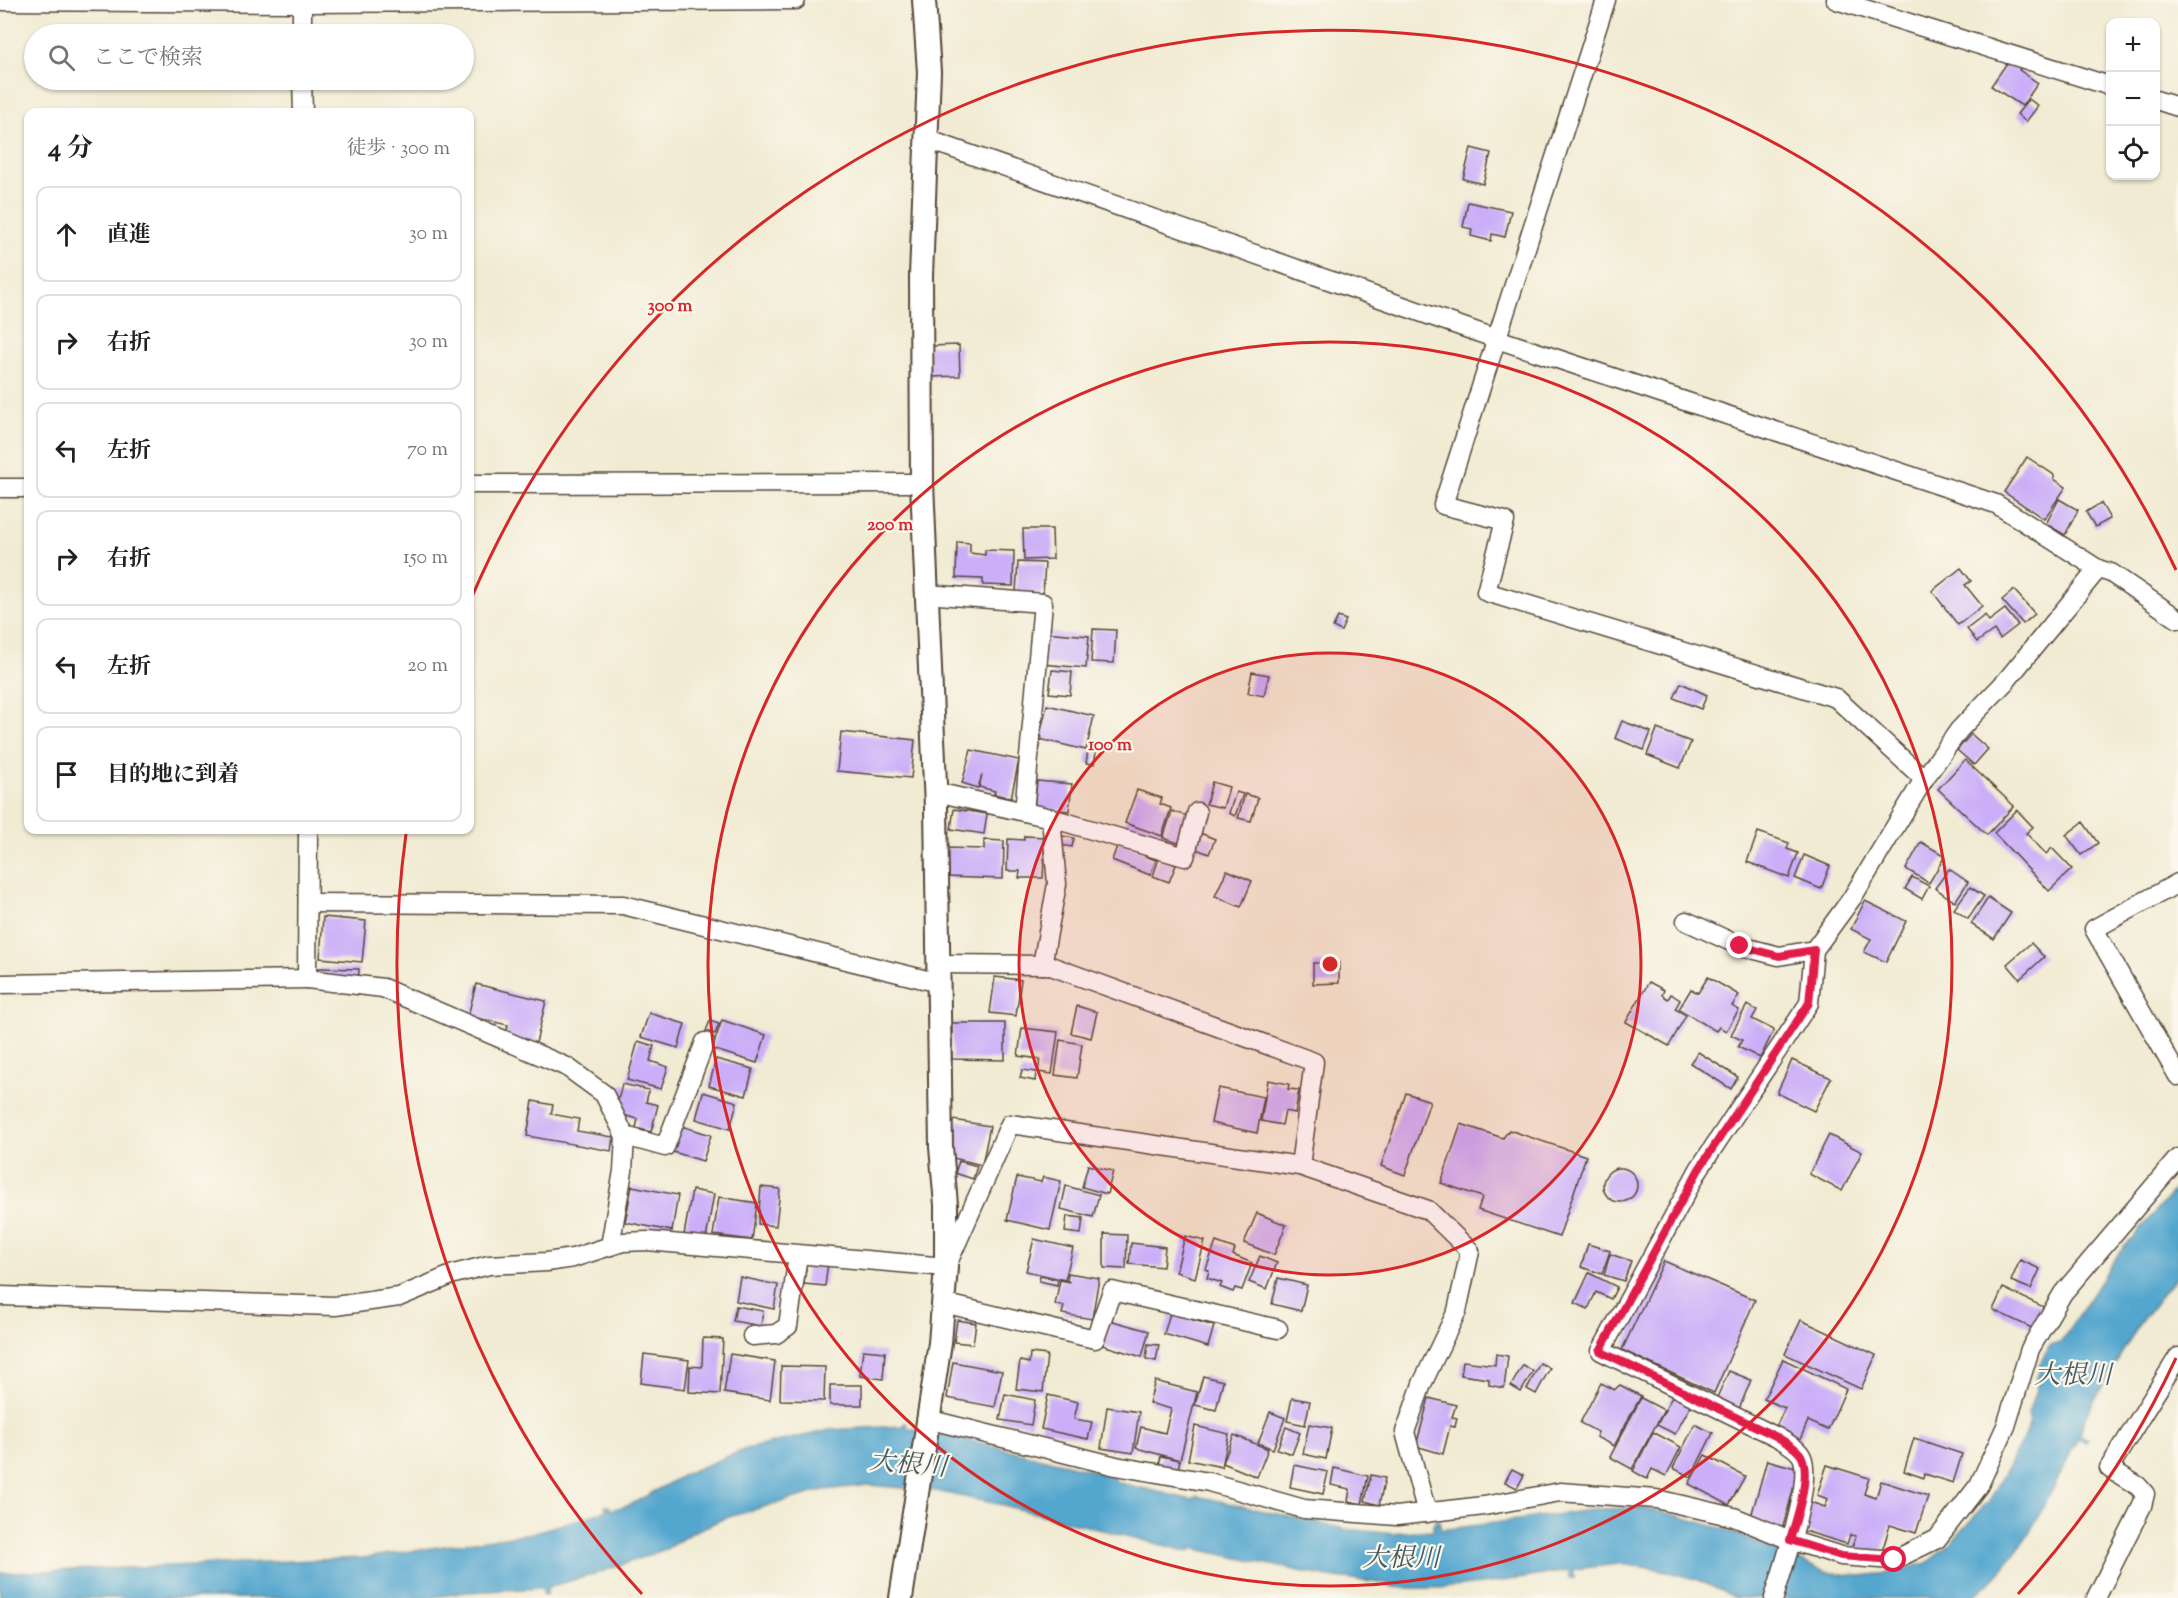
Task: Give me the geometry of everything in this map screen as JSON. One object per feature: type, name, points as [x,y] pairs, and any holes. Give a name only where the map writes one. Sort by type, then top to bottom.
[{"type":"street","points":[[0,1],[302,3],[796,0]]},
{"type":"street","points":[[901,1598],[940,1344],[946,1267],[946,1205],[940,1147],[936,792],[922,483],[921,276],[929,72],[924,0]]},
{"type":"street","points":[[1606,0],[1443,505],[1505,521],[1486,592],[1836,698],[1924,779]]},
{"type":"street","points":[[1836,0],[2106,85]]},
{"type":"street","points":[[302,3],[302,24]]},
{"type":"street","points":[[302,90],[303,108]]},
{"type":"street","points":[[2160,101],[2178,107]]},
{"type":"street","points":[[926,140],[1497,339],[1996,504],[2098,569],[2111,573],[2178,619]]},
{"type":"street","points":[[474,484],[922,483]]},
{"type":"street","points":[[0,488],[24,488]]},
{"type":"street","points":[[1774,1598],[1804,1492],[1802,1458],[1794,1448],[1777,1437],[1600,1351],[1699,1169],[1809,1003],[1814,950],[1852,898],[1924,779],[1959,730],[2006,681],[2098,569]]},
{"type":"street","points":[[926,594],[1043,603],[1024,812]]},
{"type":"street","points":[[936,792],[1051,818],[1185,857],[1197,812]]},
{"type":"street","points":[[1042,965],[1058,884],[1051,818]]},
{"type":"street","points":[[307,979],[308,834]]},
{"type":"street","points":[[2178,883],[2094,929],[2178,1076]]},
{"type":"street","points":[[308,903],[623,905],[939,974],[1048,965],[1314,1062],[1300,1166]]},
{"type":"street","points":[[1686,921],[1740,946],[1779,956],[1814,950]]},
{"type":"street","points":[[0,984],[307,979],[383,988],[567,1067],[604,1094],[625,1136],[623,1171],[610,1246]]},
{"type":"street","points":[[625,1136],[665,1147],[705,1042]]},
{"type":"street","points":[[946,1267],[1010,1124],[1300,1166],[1428,1210],[1470,1251],[1457,1311],[1422,1384],[1405,1432],[1427,1513]]},
{"type":"street","points":[[927,1419],[1116,1466],[1209,1482],[1304,1509],[1397,1516],[1484,1506],[1560,1492],[1656,1499],[1734,1517],[1789,1543],[1841,1556],[1894,1560],[1937,1539],[1979,1485],[2006,1426],[2030,1349],[2063,1293],[2178,1158]]},
{"type":"street","points":[[0,1296],[334,1306],[399,1297],[454,1274],[489,1264],[556,1261],[623,1242],[646,1241],[946,1267]]},
{"type":"street","points":[[752,1336],[776,1334],[788,1326],[798,1255]]},
{"type":"street","points":[[943,1303],[1095,1339],[1112,1291],[1278,1329]]},
{"type":"street","points":[[2096,1598],[2142,1506],[2145,1494],[2138,1486],[2109,1468],[2178,1357]]},
{"type":"water","name":"大根川","points":[[2178,1186],[2178,1274],[2139,1324],[2111,1371],[2084,1419],[2080,1435],[2087,1439],[2085,1442],[2078,1438],[2022,1544],[1991,1581],[1972,1598],[1736,1598],[1698,1580],[1658,1569],[1619,1564],[1573,1569],[1575,1578],[1570,1578],[1568,1571],[1456,1587],[1389,1587],[1389,1584],[1328,1577],[1192,1548],[1190,1552],[998,1504],[936,1491],[869,1485],[824,1490],[725,1518],[691,1533],[666,1549],[595,1574],[548,1587],[546,1595],[543,1594],[543,1588],[468,1592],[427,1598],[0,1598],[0,1573],[364,1558],[532,1533],[606,1511],[605,1506],[609,1506],[611,1510],[632,1504],[687,1473],[746,1449],[830,1430],[902,1426],[905,1423],[907,1428],[957,1437],[1114,1476],[1116,1482],[1192,1500],[1197,1496],[1345,1529],[1395,1534],[1433,1530],[1435,1521],[1439,1521],[1441,1530],[1599,1509],[1639,1508],[1664,1512],[1727,1530],[1825,1572],[1860,1576],[1889,1573],[1927,1563],[1952,1542],[1988,1503],[2030,1422],[2028,1414],[2041,1369],[2039,1365],[2051,1344],[2055,1345],[2061,1341],[2119,1253]]},
{"type":"building","points":[[2009,60],[2038,83],[2022,106],[1991,86]]},
{"type":"building","points":[[2029,99],[2038,106],[2026,122],[2017,114]]},
{"type":"building","points":[[1471,148],[1491,153],[1483,184],[1463,179]]},
{"type":"building","points":[[1468,202],[1511,211],[1505,237],[1492,234],[1491,241],[1471,236],[1472,229],[1463,227]]},
{"type":"building","points":[[959,345],[960,376],[930,377],[929,346]]},
{"type":"building","points":[[2027,457],[2054,475],[2054,479],[2066,487],[2044,519],[2004,492]]},
{"type":"building","points":[[2059,499],[2078,510],[2065,535],[2046,524]]},
{"type":"building","points":[[2101,503],[2110,519],[2095,527],[2086,512]]},
{"type":"building","points":[[1023,529],[1052,529],[1053,559],[1024,560]]},
{"type":"building","points":[[957,542],[970,543],[970,553],[985,555],[985,550],[1014,551],[1013,586],[983,585],[983,579],[956,578]]},
{"type":"building","points":[[1018,562],[1045,563],[1043,594],[1016,592]]},
{"type":"building","points":[[1961,568],[1971,581],[1965,585],[1982,606],[1958,625],[1932,591]]},
{"type":"building","points":[[2014,590],[2035,614],[2023,624],[2002,600]]},
{"type":"building","points":[[2005,609],[2018,625],[2000,639],[1994,630],[1977,642],[1967,629],[1985,615],[1989,621]]},
{"type":"building","points":[[1338,617],[1346,620],[1341,631],[1333,627]]},
{"type":"building","points":[[1093,629],[1116,630],[1114,663],[1091,662]]},
{"type":"building","points":[[1045,632],[1089,636],[1086,668],[1042,664]]},
{"type":"building","points":[[1052,670],[1072,672],[1070,695],[1049,693]]},
{"type":"building","points":[[1252,672],[1269,675],[1264,696],[1248,693]]},
{"type":"building","points":[[1681,683],[1707,695],[1701,709],[1674,698]]},
{"type":"building","points":[[1047,705],[1094,716],[1086,750],[1039,739]]},
{"type":"building","points":[[1622,721],[1651,732],[1644,750],[1615,738]]},
{"type":"building","points":[[1657,729],[1691,742],[1680,768],[1647,755]]},
{"type":"building","points":[[841,732],[915,740],[911,778],[837,771]]},
{"type":"building","points":[[1971,734],[1988,749],[1974,765],[1957,750]]},
{"type":"building","points":[[971,750],[1019,760],[1011,798],[979,787],[982,775],[978,788],[962,783]]},
{"type":"building","points":[[1088,751],[1096,753],[1094,764],[1086,763]]},
{"type":"building","points":[[1965,760],[2014,806],[1987,835],[1938,789]]},
{"type":"building","points":[[1037,781],[1072,784],[1069,811],[1034,808]]},
{"type":"building","points":[[1212,782],[1229,787],[1223,808],[1206,804]]},
{"type":"building","points":[[1137,790],[1162,798],[1160,804],[1171,808],[1162,836],[1125,823]]},
{"type":"building","points":[[1236,792],[1243,794],[1235,816],[1229,813]]},
{"type":"building","points":[[1245,794],[1258,798],[1251,821],[1238,818]]},
{"type":"building","points":[[954,809],[987,814],[984,834],[951,829]]},
{"type":"building","points":[[2017,810],[2033,827],[2026,833],[2046,854],[2052,848],[2072,869],[2049,891],[1994,833]]},
{"type":"building","points":[[1172,811],[1190,817],[1181,844],[1163,838]]},
{"type":"building","points":[[2083,822],[2098,843],[2081,855],[2066,835]]},
{"type":"building","points":[[1758,832],[1789,843],[1787,849],[1798,853],[1789,878],[1747,862]]},
{"type":"building","points":[[1200,833],[1215,839],[1209,854],[1194,848]]},
{"type":"building","points":[[1024,836],[1045,837],[1043,878],[1019,878],[1020,871],[1007,871],[1008,839],[1024,840]]},
{"type":"building","points":[[1062,836],[1074,838],[1072,847],[1060,845]]},
{"type":"building","points":[[984,840],[1004,841],[1003,879],[945,877],[945,848],[984,849]]},
{"type":"building","points":[[1119,841],[1147,852],[1145,856],[1156,860],[1150,875],[1112,860]]},
{"type":"building","points":[[1921,842],[1945,856],[1929,883],[1906,869]]},
{"type":"building","points":[[1804,855],[1830,866],[1821,889],[1795,878]]},
{"type":"building","points":[[1159,858],[1176,865],[1169,882],[1153,876]]},
{"type":"building","points":[[1949,869],[1968,882],[1955,902],[1935,888]]},
{"type":"building","points":[[1227,870],[1252,881],[1241,907],[1215,896]]},
{"type":"building","points":[[1912,877],[1929,886],[1922,899],[1905,889]]},
{"type":"building","points":[[1970,887],[1984,896],[1968,919],[1954,909]]},
{"type":"building","points":[[1988,898],[2011,913],[1994,939],[1971,924]]},
{"type":"building","points":[[1865,901],[1906,921],[1886,962],[1864,952],[1871,939],[1851,929]]},
{"type":"building","points":[[323,917],[366,921],[362,962],[320,958]]},
{"type":"building","points":[[2031,943],[2044,957],[2020,979],[2007,964]]},
{"type":"building","points":[[1313,963],[1339,963],[1339,983],[1313,984]]},
{"type":"building","points":[[318,968],[359,969],[358,985],[318,984]]},
{"type":"building","points":[[995,977],[1021,980],[1016,1016],[990,1013]]},
{"type":"building","points":[[1708,977],[1739,995],[1732,1006],[1739,1010],[1726,1031],[1719,1027],[1716,1031],[1679,1009],[1691,989],[1698,993]]},
{"type":"building","points":[[1649,982],[1664,990],[1662,995],[1668,999],[1671,994],[1680,1000],[1675,1009],[1686,1015],[1669,1046],[1626,1022]]},
{"type":"building","points":[[476,984],[546,1001],[534,1051],[504,1044],[508,1025],[468,1016]]},
{"type":"building","points":[[1747,1005],[1757,1010],[1752,1019],[1774,1030],[1760,1058],[1738,1047],[1742,1040],[1731,1035]]},
{"type":"building","points":[[1077,1006],[1097,1012],[1091,1038],[1071,1033]]},
{"type":"building","points":[[649,1013],[685,1024],[678,1048],[641,1037]]},
{"type":"building","points":[[722,1020],[766,1035],[757,1063],[712,1049]]},
{"type":"building","points":[[710,1021],[719,1024],[715,1034],[706,1031]]},
{"type":"building","points":[[952,1023],[1005,1023],[1005,1060],[952,1059]]},
{"type":"building","points":[[1022,1028],[1058,1032],[1052,1074],[1038,1072],[1040,1059],[1018,1056]]},
{"type":"building","points":[[1060,1040],[1082,1044],[1077,1078],[1055,1075]]},
{"type":"building","points":[[638,1041],[654,1046],[650,1061],[668,1067],[661,1089],[627,1080]]},
{"type":"building","points":[[1698,1052],[1738,1077],[1731,1089],[1690,1063]]},
{"type":"building","points":[[716,1059],[753,1069],[746,1096],[709,1086]]},
{"type":"building","points":[[1792,1060],[1831,1078],[1814,1111],[1777,1093]]},
{"type":"building","points":[[1022,1070],[1036,1072],[1035,1081],[1020,1078]]},
{"type":"building","points":[[1268,1080],[1289,1084],[1288,1089],[1299,1090],[1295,1113],[1285,1111],[1282,1125],[1261,1121]]},
{"type":"building","points":[[622,1084],[649,1090],[646,1102],[658,1105],[651,1132],[636,1128],[638,1119],[615,1113]]},
{"type":"building","points":[[1218,1088],[1264,1097],[1257,1133],[1211,1123]]},
{"type":"building","points":[[703,1092],[737,1102],[730,1129],[696,1119]]},
{"type":"building","points":[[1406,1093],[1430,1101],[1405,1175],[1381,1166]]},
{"type":"building","points":[[533,1101],[553,1105],[551,1114],[579,1119],[577,1131],[613,1137],[611,1151],[527,1136]]},
{"type":"building","points":[[953,1120],[990,1126],[982,1165],[945,1156]]},
{"type":"building","points":[[1461,1124],[1503,1138],[1509,1130],[1586,1156],[1559,1237],[1478,1210],[1482,1197],[1441,1183]]},
{"type":"building","points":[[678,1125],[711,1135],[703,1161],[670,1151]]},
{"type":"building","points":[[1829,1135],[1862,1152],[1842,1191],[1809,1174]]},
{"type":"building","points":[[959,1161],[977,1166],[973,1179],[955,1173]]},
{"type":"building","points":[[1088,1165],[1113,1171],[1107,1194],[1082,1187]]},
{"type":"building","points":[[1620,1168],[1632,1173],[1637,1185],[1632,1197],[1620,1202],[1608,1197],[1603,1185],[1608,1173]]},
{"type":"building","points":[[1017,1177],[1041,1182],[1043,1177],[1061,1181],[1050,1230],[1007,1220]]},
{"type":"building","points":[[632,1186],[678,1195],[672,1231],[625,1222]]},
{"type":"building","points":[[1066,1186],[1099,1195],[1093,1217],[1061,1209]]},
{"type":"building","points":[[761,1187],[780,1189],[776,1226],[758,1224]]},
{"type":"building","points":[[692,1190],[714,1194],[706,1239],[684,1235]]},
{"type":"building","points":[[719,1197],[757,1203],[752,1240],[713,1235]]},
{"type":"building","points":[[1257,1213],[1286,1225],[1274,1255],[1244,1243]]},
{"type":"building","points":[[1067,1216],[1083,1218],[1081,1234],[1065,1232]]},
{"type":"building","points":[[1104,1234],[1127,1235],[1126,1269],[1104,1268]]},
{"type":"building","points":[[1185,1236],[1205,1241],[1195,1278],[1176,1272]]},
{"type":"building","points":[[1034,1239],[1073,1248],[1065,1280],[1026,1271]]},
{"type":"building","points":[[1216,1242],[1235,1249],[1233,1255],[1252,1263],[1242,1290],[1235,1288],[1233,1292],[1220,1287],[1222,1283],[1207,1278],[1209,1271],[1206,1269]]},
{"type":"building","points":[[1131,1243],[1165,1247],[1163,1267],[1129,1264]]},
{"type":"building","points":[[1588,1244],[1610,1251],[1602,1274],[1581,1267]]},
{"type":"building","points":[[1610,1254],[1631,1261],[1624,1281],[1604,1275]]},
{"type":"building","points":[[1260,1256],[1277,1263],[1267,1289],[1249,1282]]},
{"type":"building","points":[[807,1260],[828,1262],[825,1286],[804,1284]]},
{"type":"building","points":[[2020,1260],[2040,1269],[2031,1289],[2011,1281]]},
{"type":"building","points":[[1664,1261],[1755,1300],[1714,1393],[1622,1350]]},
{"type":"building","points":[[1068,1273],[1099,1278],[1092,1319],[1062,1314],[1064,1306],[1055,1305],[1060,1280],[1070,1282],[1067,1281]]},
{"type":"building","points":[[1589,1273],[1617,1287],[1611,1299],[1596,1292],[1588,1309],[1575,1303]]},
{"type":"building","points":[[1040,1276],[1058,1280],[1057,1285],[1039,1281]]},
{"type":"building","points":[[740,1277],[778,1285],[774,1309],[736,1301]]},
{"type":"building","points":[[1278,1278],[1307,1285],[1301,1311],[1272,1304]]},
{"type":"building","points":[[2003,1288],[2048,1309],[2038,1331],[1993,1310]]},
{"type":"building","points":[[736,1306],[763,1311],[761,1326],[733,1321]]},
{"type":"building","points":[[1170,1313],[1214,1326],[1208,1347],[1164,1334]]},
{"type":"building","points":[[957,1320],[976,1323],[973,1344],[954,1342]]},
{"type":"building","points":[[1109,1320],[1149,1331],[1142,1357],[1102,1345]]},
{"type":"building","points":[[1801,1320],[1876,1355],[1861,1389],[1785,1354]]},
{"type":"building","points":[[703,1338],[723,1339],[720,1394],[689,1392],[690,1366],[702,1367]]},
{"type":"building","points":[[1148,1344],[1159,1345],[1156,1361],[1146,1359]]},
{"type":"building","points":[[863,1350],[885,1352],[883,1379],[860,1376]]},
{"type":"building","points":[[1030,1353],[1047,1355],[1043,1392],[1016,1389],[1020,1361],[1029,1363]]},
{"type":"building","points":[[644,1354],[689,1360],[685,1389],[641,1383]]},
{"type":"building","points":[[730,1354],[775,1361],[770,1400],[724,1393]]},
{"type":"building","points":[[1496,1354],[1508,1356],[1504,1388],[1489,1385],[1489,1379],[1461,1375],[1463,1361],[1495,1365]]},
{"type":"building","points":[[1783,1359],[1846,1389],[1828,1430],[1808,1421],[1799,1442],[1774,1431],[1785,1408],[1764,1399]]},
{"type":"building","points":[[953,1362],[1002,1371],[995,1407],[947,1398]]},
{"type":"building","points":[[1540,1363],[1550,1368],[1536,1394],[1527,1389]]},
{"type":"building","points":[[1523,1365],[1533,1371],[1521,1392],[1511,1386]]},
{"type":"building","points":[[781,1366],[825,1367],[824,1401],[780,1400]]},
{"type":"building","points":[[1729,1371],[1751,1380],[1737,1414],[1714,1404]]},
{"type":"building","points":[[1203,1376],[1223,1381],[1216,1410],[1195,1405]]},
{"type":"building","points":[[1155,1381],[1197,1392],[1180,1460],[1136,1448],[1141,1427],[1165,1433],[1171,1409],[1149,1403]]},
{"type":"building","points":[[1601,1383],[1614,1390],[1620,1385],[1641,1396],[1614,1446],[1596,1437],[1598,1432],[1580,1423]]},
{"type":"building","points":[[830,1385],[862,1385],[862,1405],[830,1405]]},
{"type":"building","points":[[1005,1394],[1035,1400],[1031,1425],[1000,1420]]},
{"type":"building","points":[[1048,1395],[1078,1402],[1074,1419],[1092,1422],[1088,1439],[1041,1429]]},
{"type":"building","points":[[1673,1395],[1691,1405],[1675,1434],[1657,1425]]},
{"type":"building","points":[[1292,1398],[1310,1401],[1305,1425],[1287,1421]]},
{"type":"building","points":[[1429,1398],[1456,1405],[1452,1417],[1457,1418],[1455,1427],[1450,1426],[1443,1454],[1416,1446]]},
{"type":"building","points":[[1641,1398],[1664,1410],[1632,1469],[1610,1457]]},
{"type":"building","points":[[1107,1407],[1139,1412],[1133,1453],[1101,1448]]},
{"type":"building","points":[[1270,1412],[1285,1418],[1273,1449],[1258,1443]]},
{"type":"building","points":[[1309,1424],[1332,1428],[1326,1459],[1303,1454]]},
{"type":"building","points":[[1695,1424],[1713,1433],[1691,1477],[1673,1468]]},
{"type":"building","points":[[1195,1426],[1229,1434],[1222,1467],[1188,1460]]},
{"type":"building","points":[[1286,1427],[1300,1433],[1292,1454],[1277,1449]]},
{"type":"building","points":[[1653,1432],[1681,1447],[1666,1476],[1652,1469],[1647,1479],[1633,1471]]},
{"type":"building","points":[[1234,1435],[1268,1449],[1257,1477],[1223,1463]]},
{"type":"building","points":[[1914,1438],[1962,1454],[1953,1483],[1925,1474],[1924,1478],[1904,1471]]},
{"type":"building","points":[[1705,1455],[1745,1476],[1729,1505],[1689,1484]]},
{"type":"building","points":[[1161,1456],[1180,1460],[1178,1469],[1159,1465]]},
{"type":"building","points":[[1767,1460],[1799,1469],[1782,1530],[1750,1520]]},
{"type":"building","points":[[1294,1465],[1328,1472],[1323,1494],[1290,1487]]},
{"type":"building","points":[[1827,1465],[1869,1478],[1864,1494],[1876,1498],[1881,1481],[1928,1496],[1916,1533],[1890,1525],[1881,1555],[1852,1547],[1856,1536],[1850,1535],[1847,1544],[1801,1530],[1810,1502],[1825,1507],[1828,1499],[1817,1495]]},
{"type":"building","points":[[1334,1468],[1368,1476],[1362,1504],[1348,1501],[1350,1489],[1331,1485]]},
{"type":"building","points":[[1512,1469],[1524,1475],[1517,1488],[1505,1482]]},
{"type":"building","points":[[1371,1475],[1385,1478],[1379,1505],[1365,1501]]},
{"type":"route","points":[[1740,946],[1779,956],[1814,950],[1809,1003],[1699,1169],[1600,1351],[1777,1437],[1794,1448],[1802,1458],[1804,1492],[1790,1540],[1841,1556],[1894,1560]]}]
